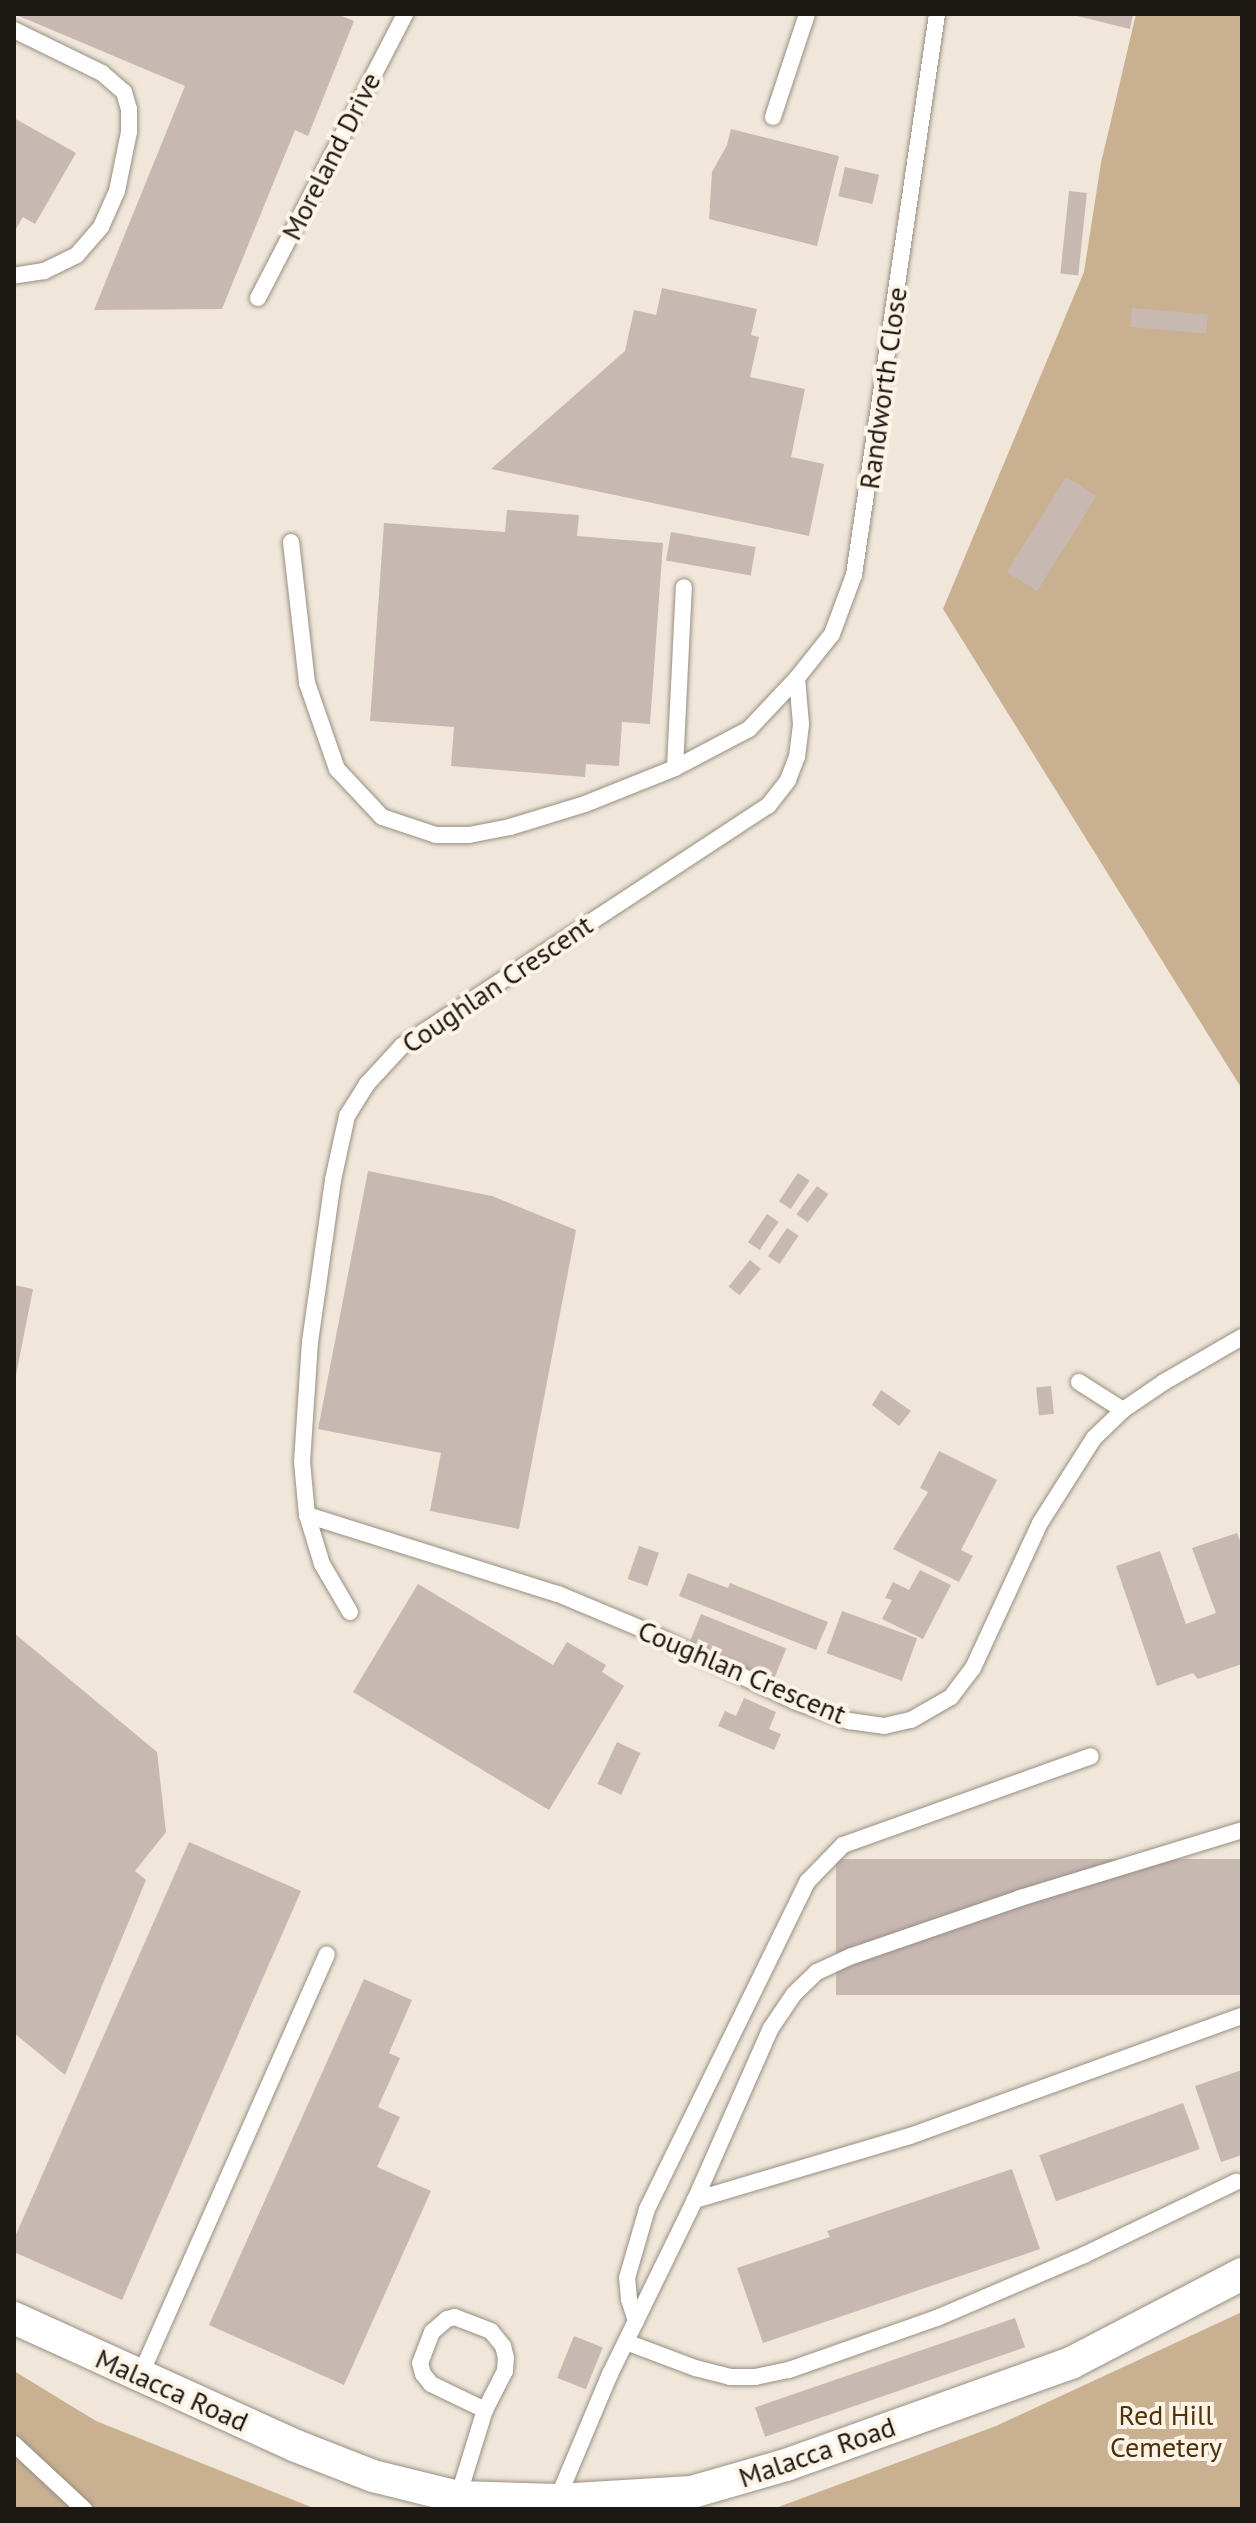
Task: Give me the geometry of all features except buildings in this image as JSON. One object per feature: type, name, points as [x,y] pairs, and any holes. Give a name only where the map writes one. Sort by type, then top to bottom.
[{"type":"street","name":"Malacca Road","points":[[14,2318],[360,2471],[458,2497],[504,2501],[557,2500],[692,2492],[786,2465],[1071,2363],[1242,2274]]},
{"type":"lane","name":"Moreland Drive","points":[[258,298],[405,14]]},
{"type":"lane","points":[[773,117],[807,14]]},
{"type":"lane","name":"Randworth Close","points":[[291,542],[307,683],[337,769],[382,817],[436,835],[469,835],[585,804],[675,768],[749,729],[797,678],[832,634],[858,559],[937,14]]},
{"type":"lane","points":[[14,30],[102,73],[124,92],[129,109],[126,147],[117,191],[101,227],[77,255],[44,271],[14,276]]},
{"type":"lane","points":[[675,768],[684,587]]},
{"type":"lane","name":"Coughlan Crescent","points":[[350,1612],[322,1564],[307,1515],[302,1462],[310,1342],[333,1180],[347,1116],[367,1084],[402,1046],[768,806],[788,780],[797,757],[801,724],[797,678]]},
{"type":"lane","name":"Coughlan Crescent","points":[[307,1515],[558,1594],[642,1629],[794,1701],[849,1721],[884,1726],[911,1720],[951,1697],[973,1668],[1012,1580],[1065,1478],[1094,1438],[1123,1410],[1242,1337]]},
{"type":"lane","points":[[1079,1382],[1123,1410]]},
{"type":"lane","points":[[636,2321],[627,2278],[647,2209],[808,1881],[843,1845],[1091,1756]]},
{"type":"lane","points":[[557,2500],[626,2342],[695,2200],[771,2028],[794,1994],[817,1972],[852,1956],[1020,1898],[1242,1830]]},
{"type":"lane","points":[[140,2376],[327,1955]]},
{"type":"lane","points":[[695,2200],[910,2136],[1242,2016]]},
{"type":"lane","points":[[626,2342],[695,2368],[730,2377],[755,2377],[789,2370],[937,2318],[1084,2255],[1236,2182]]},
{"type":"lane","points":[[458,2497],[485,2410],[505,2371],[503,2346],[491,2331],[455,2317],[447,2319],[432,2332],[420,2363],[423,2374],[431,2384],[485,2410]]},
{"type":"lane","points":[[14,2444],[84,2509]]},
{"type":"green space","points":[[1136,14],[1242,14],[1242,1089],[943,609],[1084,272],[1101,163]]},
{"type":"green space","name":"Red Hill Cemetery","points":[[1242,2312],[1242,2509],[773,2509],[996,2426]]},
{"type":"green space","points":[[14,2371],[96,2421],[316,2509],[14,2509]]}]
